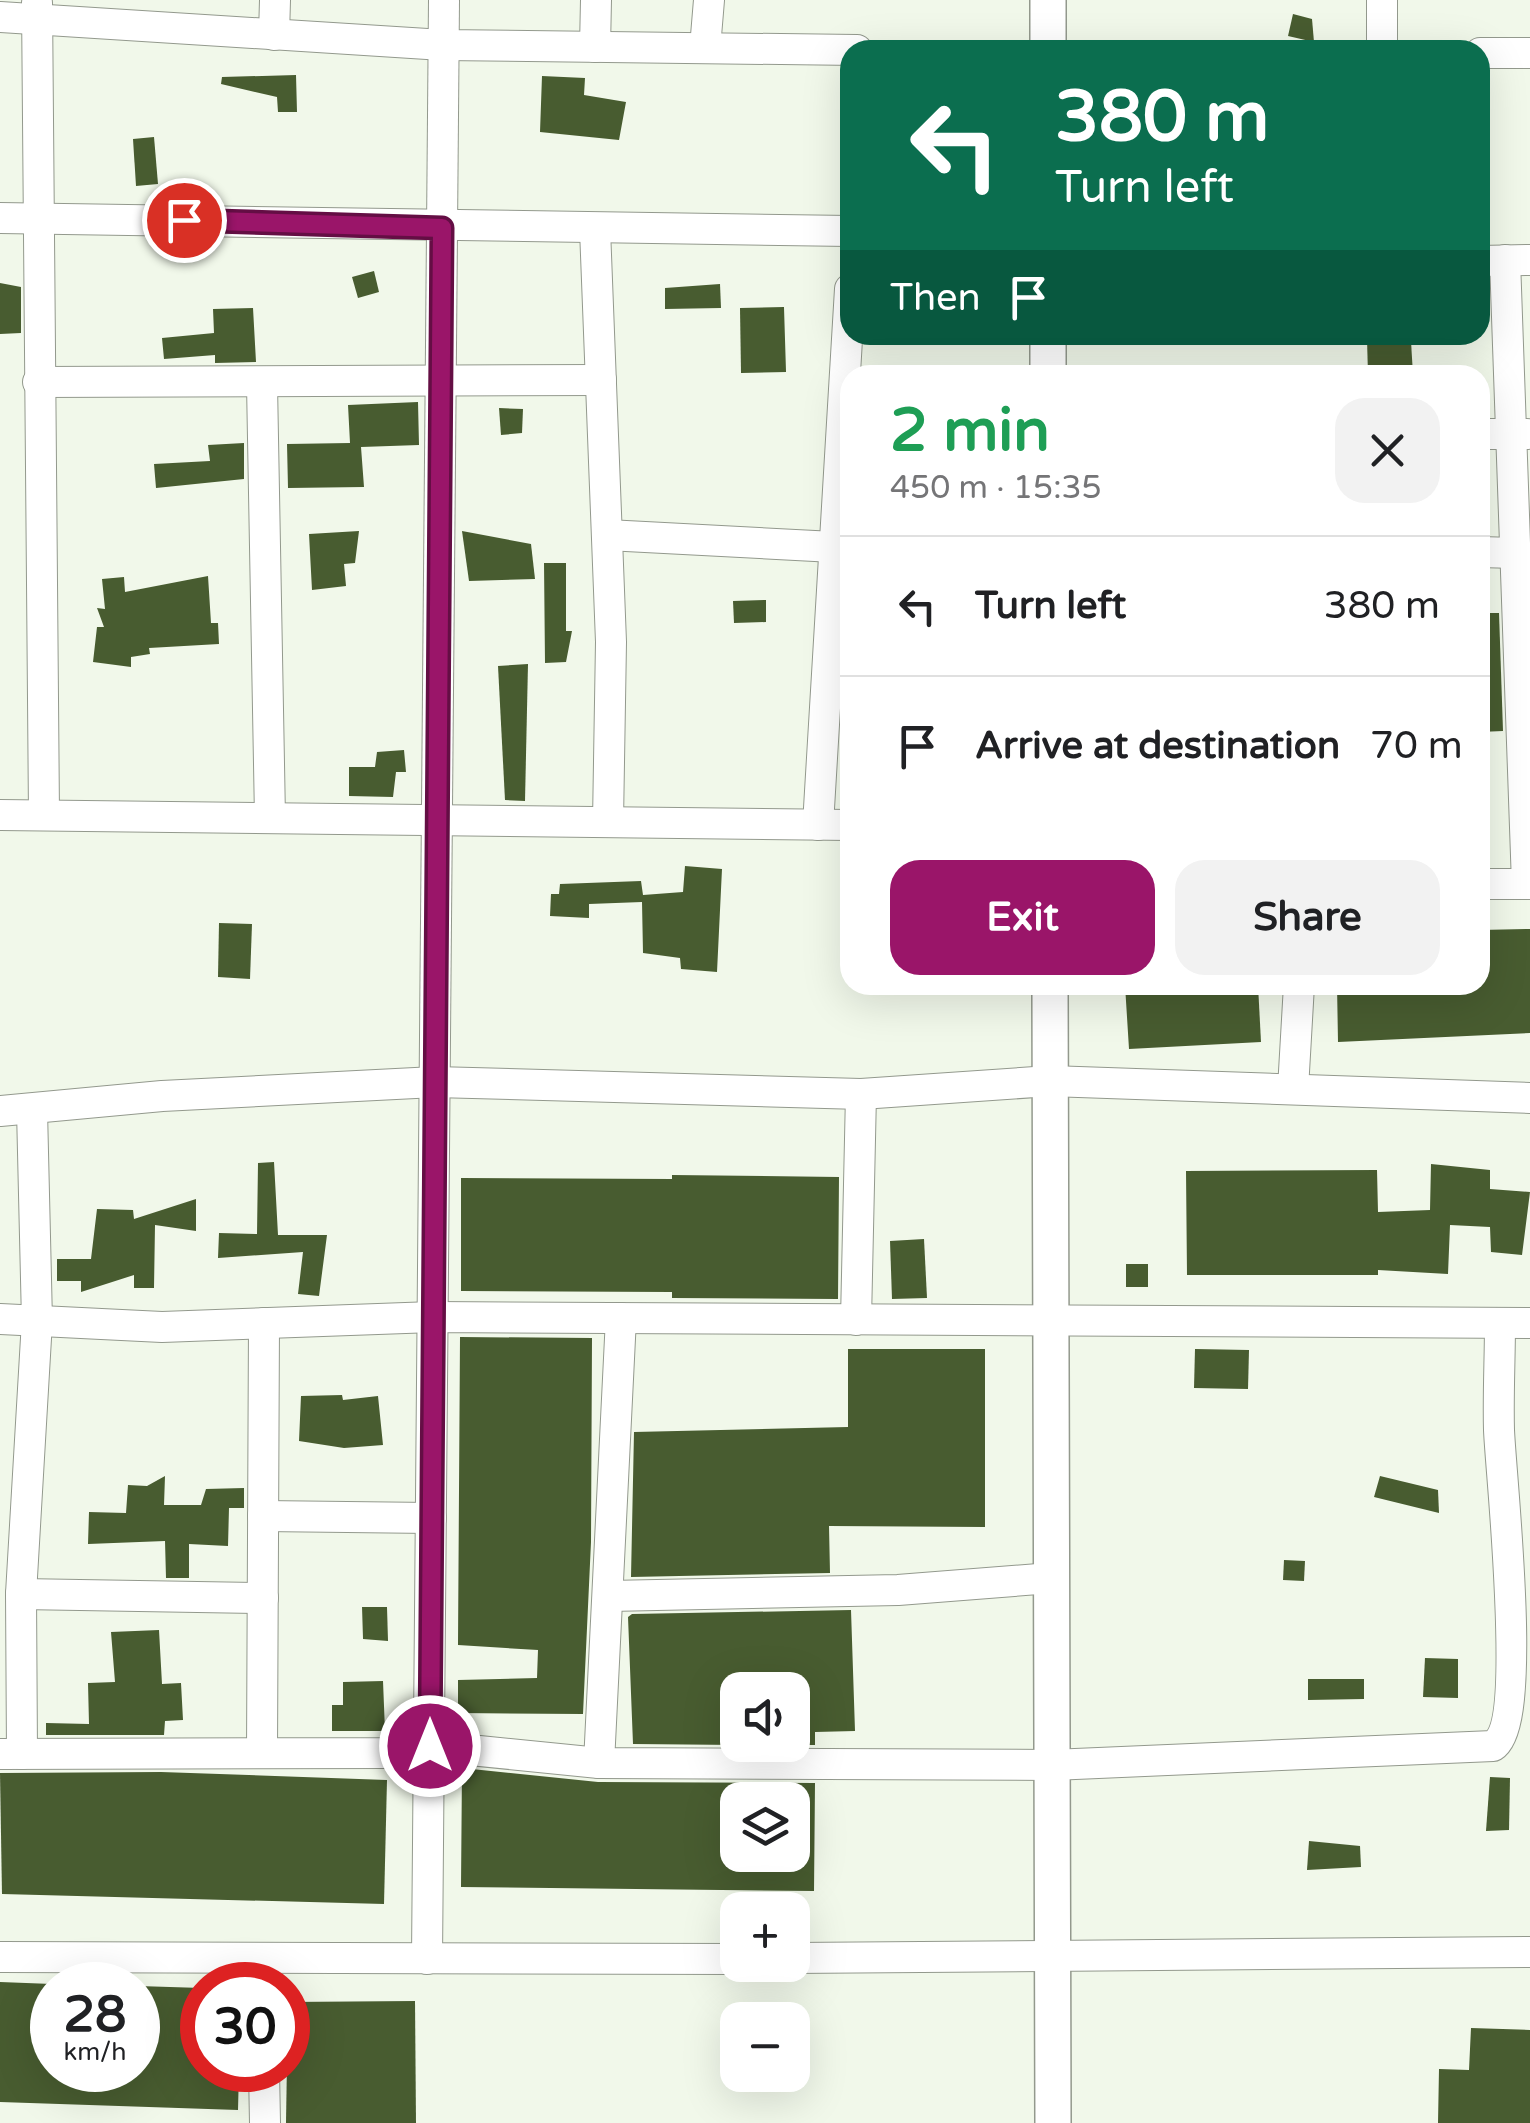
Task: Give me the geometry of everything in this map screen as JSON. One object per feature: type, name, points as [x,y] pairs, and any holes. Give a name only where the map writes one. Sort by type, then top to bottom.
[{"type":"street","points":[[274,35],[275,0]]},
{"type":"street","points":[[428,1959],[444,0]]},
{"type":"street","points":[[595,47],[596,0]]},
{"type":"street","points":[[706,48],[709,0]]},
{"type":"street","points":[[1048,0],[1048,40]]},
{"type":"street","points":[[1382,0],[1382,40]]},
{"type":"street","points":[[0,17],[37,10],[158,14],[274,35],[444,45],[840,50]]},
{"type":"street","points":[[37,10],[44,815]]},
{"type":"street","points":[[1490,53],[1530,54]]},
{"type":"street","points":[[0,218],[442,228],[840,230]]},
{"type":"street","points":[[595,228],[607,535],[608,822]]},
{"type":"street","points":[[1490,884],[1528,884],[1515,553],[1520,434],[1505,260]]},
{"type":"street","points":[[38,382],[601,380]]},
{"type":"street","points":[[262,384],[270,818]]},
{"type":"street","points":[[1490,434],[1520,434]]},
{"type":"street","points":[[818,824],[840,450]]},
{"type":"street","points":[[607,535],[834,547]]},
{"type":"street","points":[[1490,552],[1515,553]]},
{"type":"street","points":[[0,815],[840,825]]},
{"type":"street","points":[[1050,995],[1052,2123]]},
{"type":"street","points":[[1293,1089],[1298,995]]},
{"type":"street","points":[[0,1111],[162,1096],[435,1082],[861,1094],[1050,1081],[1530,1098]]},
{"type":"street","points":[[856,1320],[861,1094]]},
{"type":"street","points":[[0,1319],[37,1321],[162,1328],[433,1317],[1515,1322],[1499,1430],[1511,1688],[1506,1734],[1500,1743],[1328,1756],[1052,1764],[599,1763],[430,1746],[389,1752],[11,1754],[37,1321],[32,1110]]},
{"type":"street","points":[[599,1763],[621,1318]]},
{"type":"street","points":[[262,1753],[264,1323]]},
{"type":"street","points":[[264,1516],[431,1518]]},
{"type":"street","points":[[609,1596],[898,1590],[1051,1578]]},
{"type":"street","points":[[20,1594],[263,1598]]},
{"type":"street","points":[[810,1958],[1530,1952]]},
{"type":"street","points":[[0,1956],[180,1967]]},
{"type":"street","points":[[310,1968],[428,1959],[720,1958]]},
{"type":"street","points":[[264,2092],[265,2123]]},
{"type":"building","points":[[1293,14],[1312,19],[1314,40],[1288,36]]},
{"type":"building","points":[[296,75],[297,112],[278,112],[277,97],[221,84],[222,77]]},
{"type":"building","points":[[542,76],[585,78],[584,95],[626,102],[619,140],[540,132]]},
{"type":"building","points":[[154,137],[158,184],[136,186],[133,139]]},
{"type":"building","points":[[374,271],[379,292],[358,298],[352,277]]},
{"type":"building","points":[[0,283],[21,287],[21,333],[0,334]]},
{"type":"building","points":[[720,284],[721,308],[665,309],[665,288]]},
{"type":"building","points":[[784,307],[786,372],[741,373],[740,308]]},
{"type":"building","points":[[253,308],[256,362],[215,363],[215,355],[164,359],[162,338],[214,333],[213,309]]},
{"type":"building","points":[[1367,345],[1411,345],[1412,365],[1368,365]]},
{"type":"building","points":[[418,402],[419,445],[361,447],[364,487],[288,488],[287,444],[350,443],[348,405]]},
{"type":"building","points":[[499,408],[523,409],[522,433],[501,435]]},
{"type":"building","points":[[244,443],[244,479],[156,488],[154,464],[210,461],[208,445]]},
{"type":"building","points":[[359,531],[355,563],[344,564],[346,586],[312,590],[309,534]]},
{"type":"building","points":[[462,531],[531,544],[535,579],[469,581]]},
{"type":"building","points":[[544,563],[566,563],[566,631],[572,631],[566,662],[545,663]]},
{"type":"building","points":[[208,576],[211,623],[218,623],[219,644],[149,648],[150,654],[131,657],[131,667],[93,662],[97,627],[104,627],[97,608],[105,609],[102,579],[124,577],[125,592]]},
{"type":"building","points":[[766,600],[766,622],[734,623],[733,601]]},
{"type":"building","points":[[1490,613],[1499,613],[1503,731],[1490,732]]},
{"type":"building","points":[[528,664],[525,801],[505,800],[498,666]]},
{"type":"building","points":[[404,750],[406,772],[396,772],[393,797],[349,796],[349,767],[375,767],[377,752]]},
{"type":"building","points":[[685,866],[722,869],[717,972],[681,969],[680,958],[643,953],[642,902],[589,904],[589,918],[550,916],[551,894],[559,894],[560,884],[641,881],[643,895],[683,892]]},
{"type":"building","points":[[219,923],[252,924],[250,979],[218,977]]},
{"type":"building","points":[[1530,929],[1530,1033],[1338,1042],[1337,995],[1490,995],[1490,930]]},
{"type":"building","points":[[1126,995],[1259,995],[1261,1042],[1129,1049]]},
{"type":"building","points":[[274,1162],[278,1235],[327,1235],[319,1296],[298,1294],[303,1252],[218,1258],[219,1233],[257,1234],[258,1163]]},
{"type":"building","points":[[1431,1164],[1490,1170],[1490,1189],[1530,1192],[1522,1255],[1491,1252],[1490,1227],[1450,1225],[1448,1274],[1378,1270],[1378,1275],[1187,1275],[1186,1171],[1377,1170],[1378,1212],[1430,1210]]},
{"type":"building","points":[[672,1175],[839,1177],[838,1299],[672,1298],[672,1292],[461,1291],[461,1178],[672,1179]]},
{"type":"building","points":[[196,1199],[196,1231],[155,1225],[154,1288],[134,1288],[134,1275],[81,1292],[81,1281],[57,1281],[57,1259],[91,1259],[97,1209],[133,1210],[134,1219]]},
{"type":"building","points":[[924,1239],[927,1298],[892,1299],[890,1241]]},
{"type":"building","points":[[1126,1264],[1148,1264],[1148,1287],[1126,1287]]},
{"type":"building","points":[[460,1337],[592,1338],[591,1542],[583,1714],[458,1713],[458,1680],[537,1678],[538,1650],[458,1645]]},
{"type":"building","points":[[848,1349],[985,1349],[985,1527],[829,1526],[830,1573],[631,1577],[634,1432],[848,1427]]},
{"type":"building","points":[[1195,1349],[1249,1350],[1248,1389],[1194,1388]]},
{"type":"building","points":[[342,1395],[343,1400],[378,1396],[383,1445],[344,1448],[299,1441],[301,1396]]},
{"type":"building","points":[[165,1476],[164,1505],[201,1505],[206,1489],[244,1488],[244,1508],[229,1508],[228,1546],[189,1544],[189,1578],[166,1578],[165,1541],[88,1544],[89,1512],[126,1513],[128,1485],[147,1486]]},
{"type":"building","points":[[1380,1476],[1438,1490],[1439,1513],[1374,1497]]},
{"type":"building","points":[[1284,1560],[1305,1561],[1304,1581],[1283,1580]]},
{"type":"building","points":[[362,1607],[387,1607],[388,1641],[363,1639]]},
{"type":"building","points":[[851,1610],[855,1731],[815,1732],[815,1745],[810,1745],[810,1672],[720,1672],[720,1745],[633,1744],[628,1617]]},
{"type":"building","points":[[159,1630],[162,1684],[181,1683],[183,1720],[165,1721],[164,1735],[46,1735],[46,1723],[89,1724],[88,1683],[115,1682],[111,1632]]},
{"type":"building","points":[[1425,1658],[1458,1659],[1458,1698],[1423,1697]]},
{"type":"building","points":[[1308,1679],[1364,1679],[1364,1699],[1308,1700]]},
{"type":"building","points":[[383,1681],[385,1731],[332,1731],[332,1705],[343,1705],[343,1682]]},
{"type":"building","points":[[462,1768],[598,1782],[720,1783],[720,1872],[810,1872],[810,1783],[815,1783],[814,1891],[461,1887]]},
{"type":"building","points":[[161,1772],[387,1780],[384,1904],[2,1894],[0,1773]]},
{"type":"building","points":[[1490,1777],[1510,1778],[1509,1830],[1486,1831]]},
{"type":"building","points":[[1309,1841],[1360,1846],[1361,1867],[1307,1870]]},
{"type":"building","points":[[0,1982],[30,1983],[30,2092],[160,2092],[160,1987],[180,1987],[180,2092],[238,2092],[238,2110],[0,2102]]},
{"type":"building","points":[[415,2001],[416,2123],[286,2123],[287,2092],[310,2092],[310,2002]]},
{"type":"building","points":[[1471,2028],[1530,2030],[1530,2123],[1438,2123],[1439,2069],[1469,2070]]},
{"type":"route","points":[[184,220],[442,228],[430,1746]]}]
